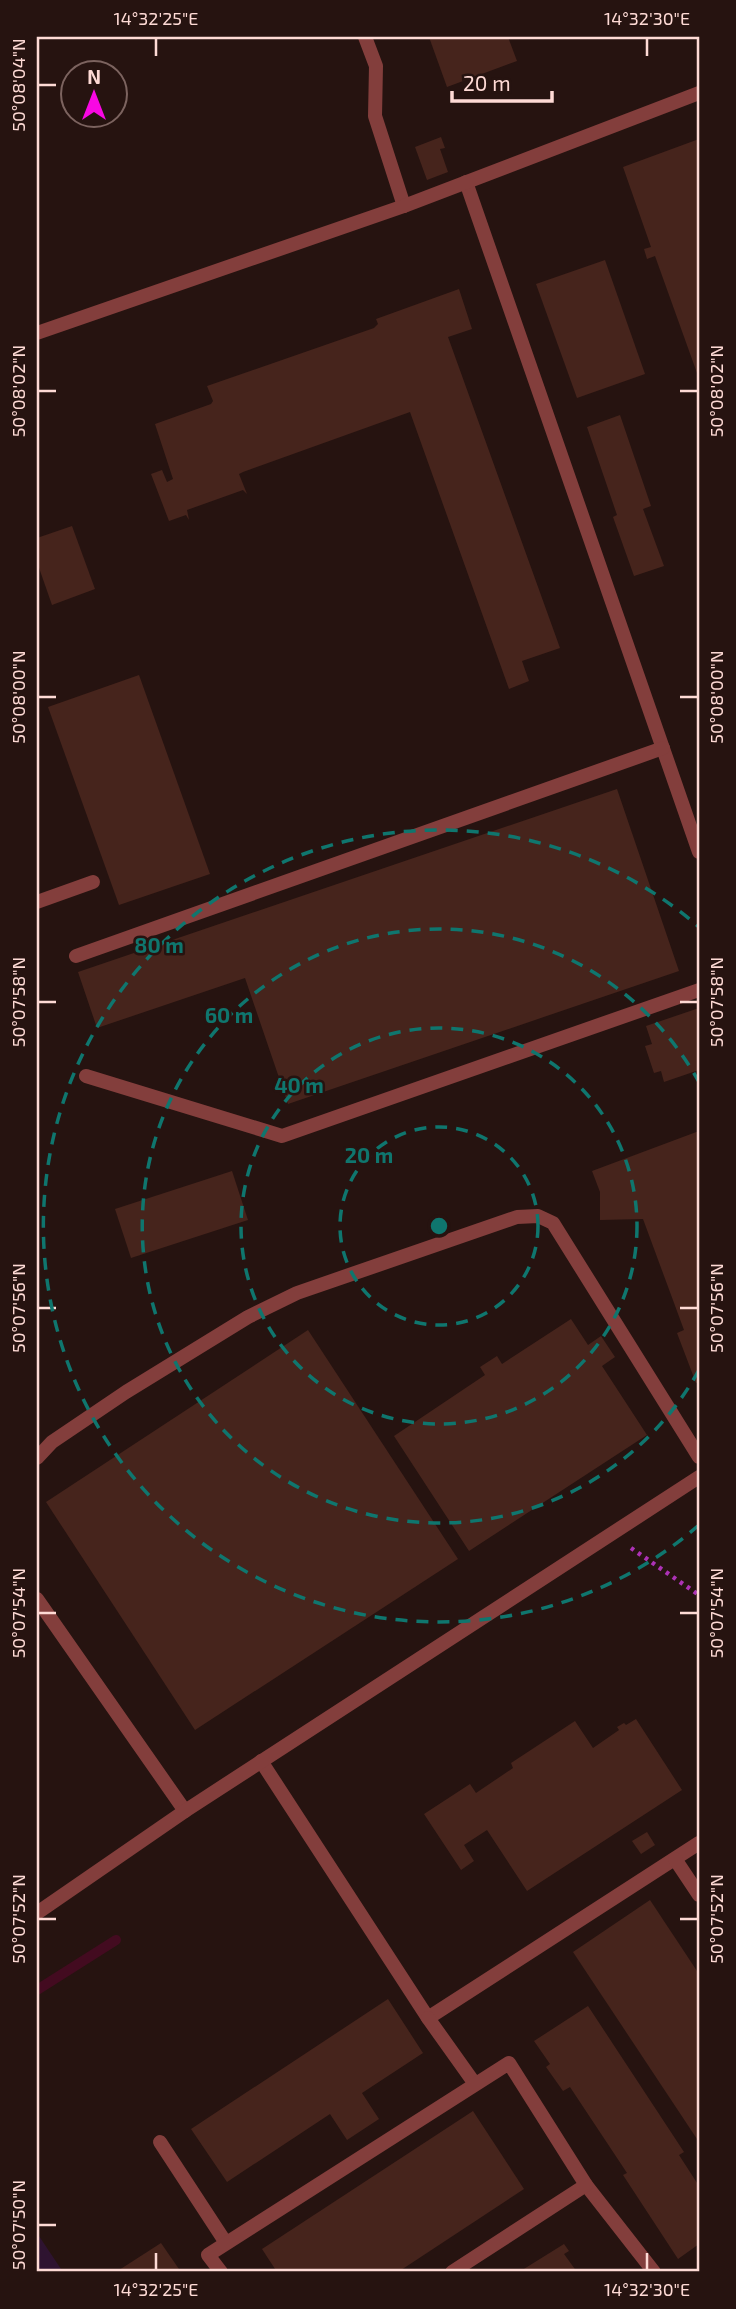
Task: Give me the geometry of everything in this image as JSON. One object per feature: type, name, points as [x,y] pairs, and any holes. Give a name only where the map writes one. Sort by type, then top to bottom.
[{"type":"lane","points":[[365,37],[376,66],[375,116],[404,206]]},
{"type":"lane","points":[[37,333],[404,206],[699,93]]},
{"type":"lane","points":[[466,182],[699,852]]},
{"type":"lane","points":[[76,956],[663,748]]},
{"type":"lane","points":[[37,902],[93,882]]},
{"type":"lane","points":[[86,1076],[282,1136],[699,990]]},
{"type":"lane","points":[[37,1458],[52,1442],[126,1392],[248,1317],[297,1293],[517,1217],[538,1216],[554,1223],[699,1457]]},
{"type":"lane","points":[[37,1913],[185,1811],[699,1477]]},
{"type":"lane","points":[[37,1599],[185,1811]]},
{"type":"lane","points":[[261,1761],[428,2018],[475,2084]]},
{"type":"lane","points":[[428,2018],[699,1843]]},
{"type":"lane","points":[[675,1859],[699,1895]]},
{"type":"lane","points":[[221,2272],[208,2255],[509,2063],[586,2185],[654,2272]]},
{"type":"lane","points":[[159,2142],[226,2243]]},
{"type":"lane","points":[[452,2272],[586,2185]]},
{"type":"path","points":[[611,1534],[699,1595]]},
{"type":"shaded area","points":[[37,2233],[63,2272],[37,2272]]},
{"type":"building","points":[[429,37],[508,37],[517,61],[447,87]]},
{"type":"building","points":[[441,137],[445,148],[440,149],[448,172],[427,180],[415,147]]},
{"type":"building","points":[[699,139],[697,373],[655,256],[647,259],[644,249],[651,247],[623,167]]},
{"type":"building","points":[[605,260],[645,374],[577,398],[536,284]]},
{"type":"building","points":[[459,289],[472,329],[448,337],[560,648],[522,661],[529,681],[509,689],[410,412],[243,472],[239,474],[247,494],[243,490],[187,510],[189,520],[186,515],[169,521],[151,474],[162,470],[167,482],[173,479],[155,424],[211,404],[213,401],[207,386],[374,328],[378,324],[376,319]]},
{"type":"building","points":[[620,415],[651,506],[643,509],[664,566],[634,576],[613,517],[617,515],[587,427]]},
{"type":"building","points":[[72,526],[95,589],[52,605],[37,562],[37,538]]},
{"type":"building","points":[[139,675],[210,874],[119,905],[48,707]]},
{"type":"building","points":[[617,789],[679,971],[288,1104],[245,978],[97,1028],[78,972]]},
{"type":"building","points":[[699,1008],[699,1070],[664,1082],[661,1071],[654,1073],[645,1046],[652,1044],[646,1026]]},
{"type":"building","points":[[699,1131],[699,1382],[696,1383],[677,1333],[684,1330],[643,1219],[600,1220],[600,1192],[592,1171]]},
{"type":"building","points":[[232,1171],[248,1220],[131,1258],[115,1209]]},
{"type":"building","points":[[571,1319],[588,1345],[601,1336],[615,1357],[602,1366],[647,1435],[469,1551],[394,1436],[485,1375],[480,1367],[497,1356],[502,1364]]},
{"type":"building","points":[[308,1330],[458,1559],[195,1730],[46,1502]]},
{"type":"building","points":[[636,1719],[682,1790],[527,1891],[487,1830],[464,1845],[474,1861],[461,1870],[424,1814],[470,1784],[476,1793],[513,1768],[511,1763],[575,1721],[593,1748],[619,1730],[617,1727]]},
{"type":"building","points":[[647,1832],[655,1845],[641,1854],[632,1841]]},
{"type":"building","points":[[650,1900],[699,1974],[699,2142],[573,1952]]},
{"type":"building","points":[[388,1999],[423,2053],[362,2093],[379,2119],[347,2140],[330,2114],[227,2182],[191,2129]]},
{"type":"building","points":[[588,2006],[684,2152],[679,2155],[699,2186],[699,2244],[678,2259],[623,2175],[627,2173],[570,2087],[563,2091],[546,2067],[550,2064],[534,2041]]},
{"type":"building","points":[[473,2111],[524,2189],[398,2272],[277,2272],[262,2249]]},
{"type":"building","points":[[161,2243],[181,2272],[116,2272]]},
{"type":"building","points":[[564,2244],[569,2251],[564,2254],[577,2272],[519,2272]]},
{"type":"waterway","points":[[37,1990],[116,1940]]}]
